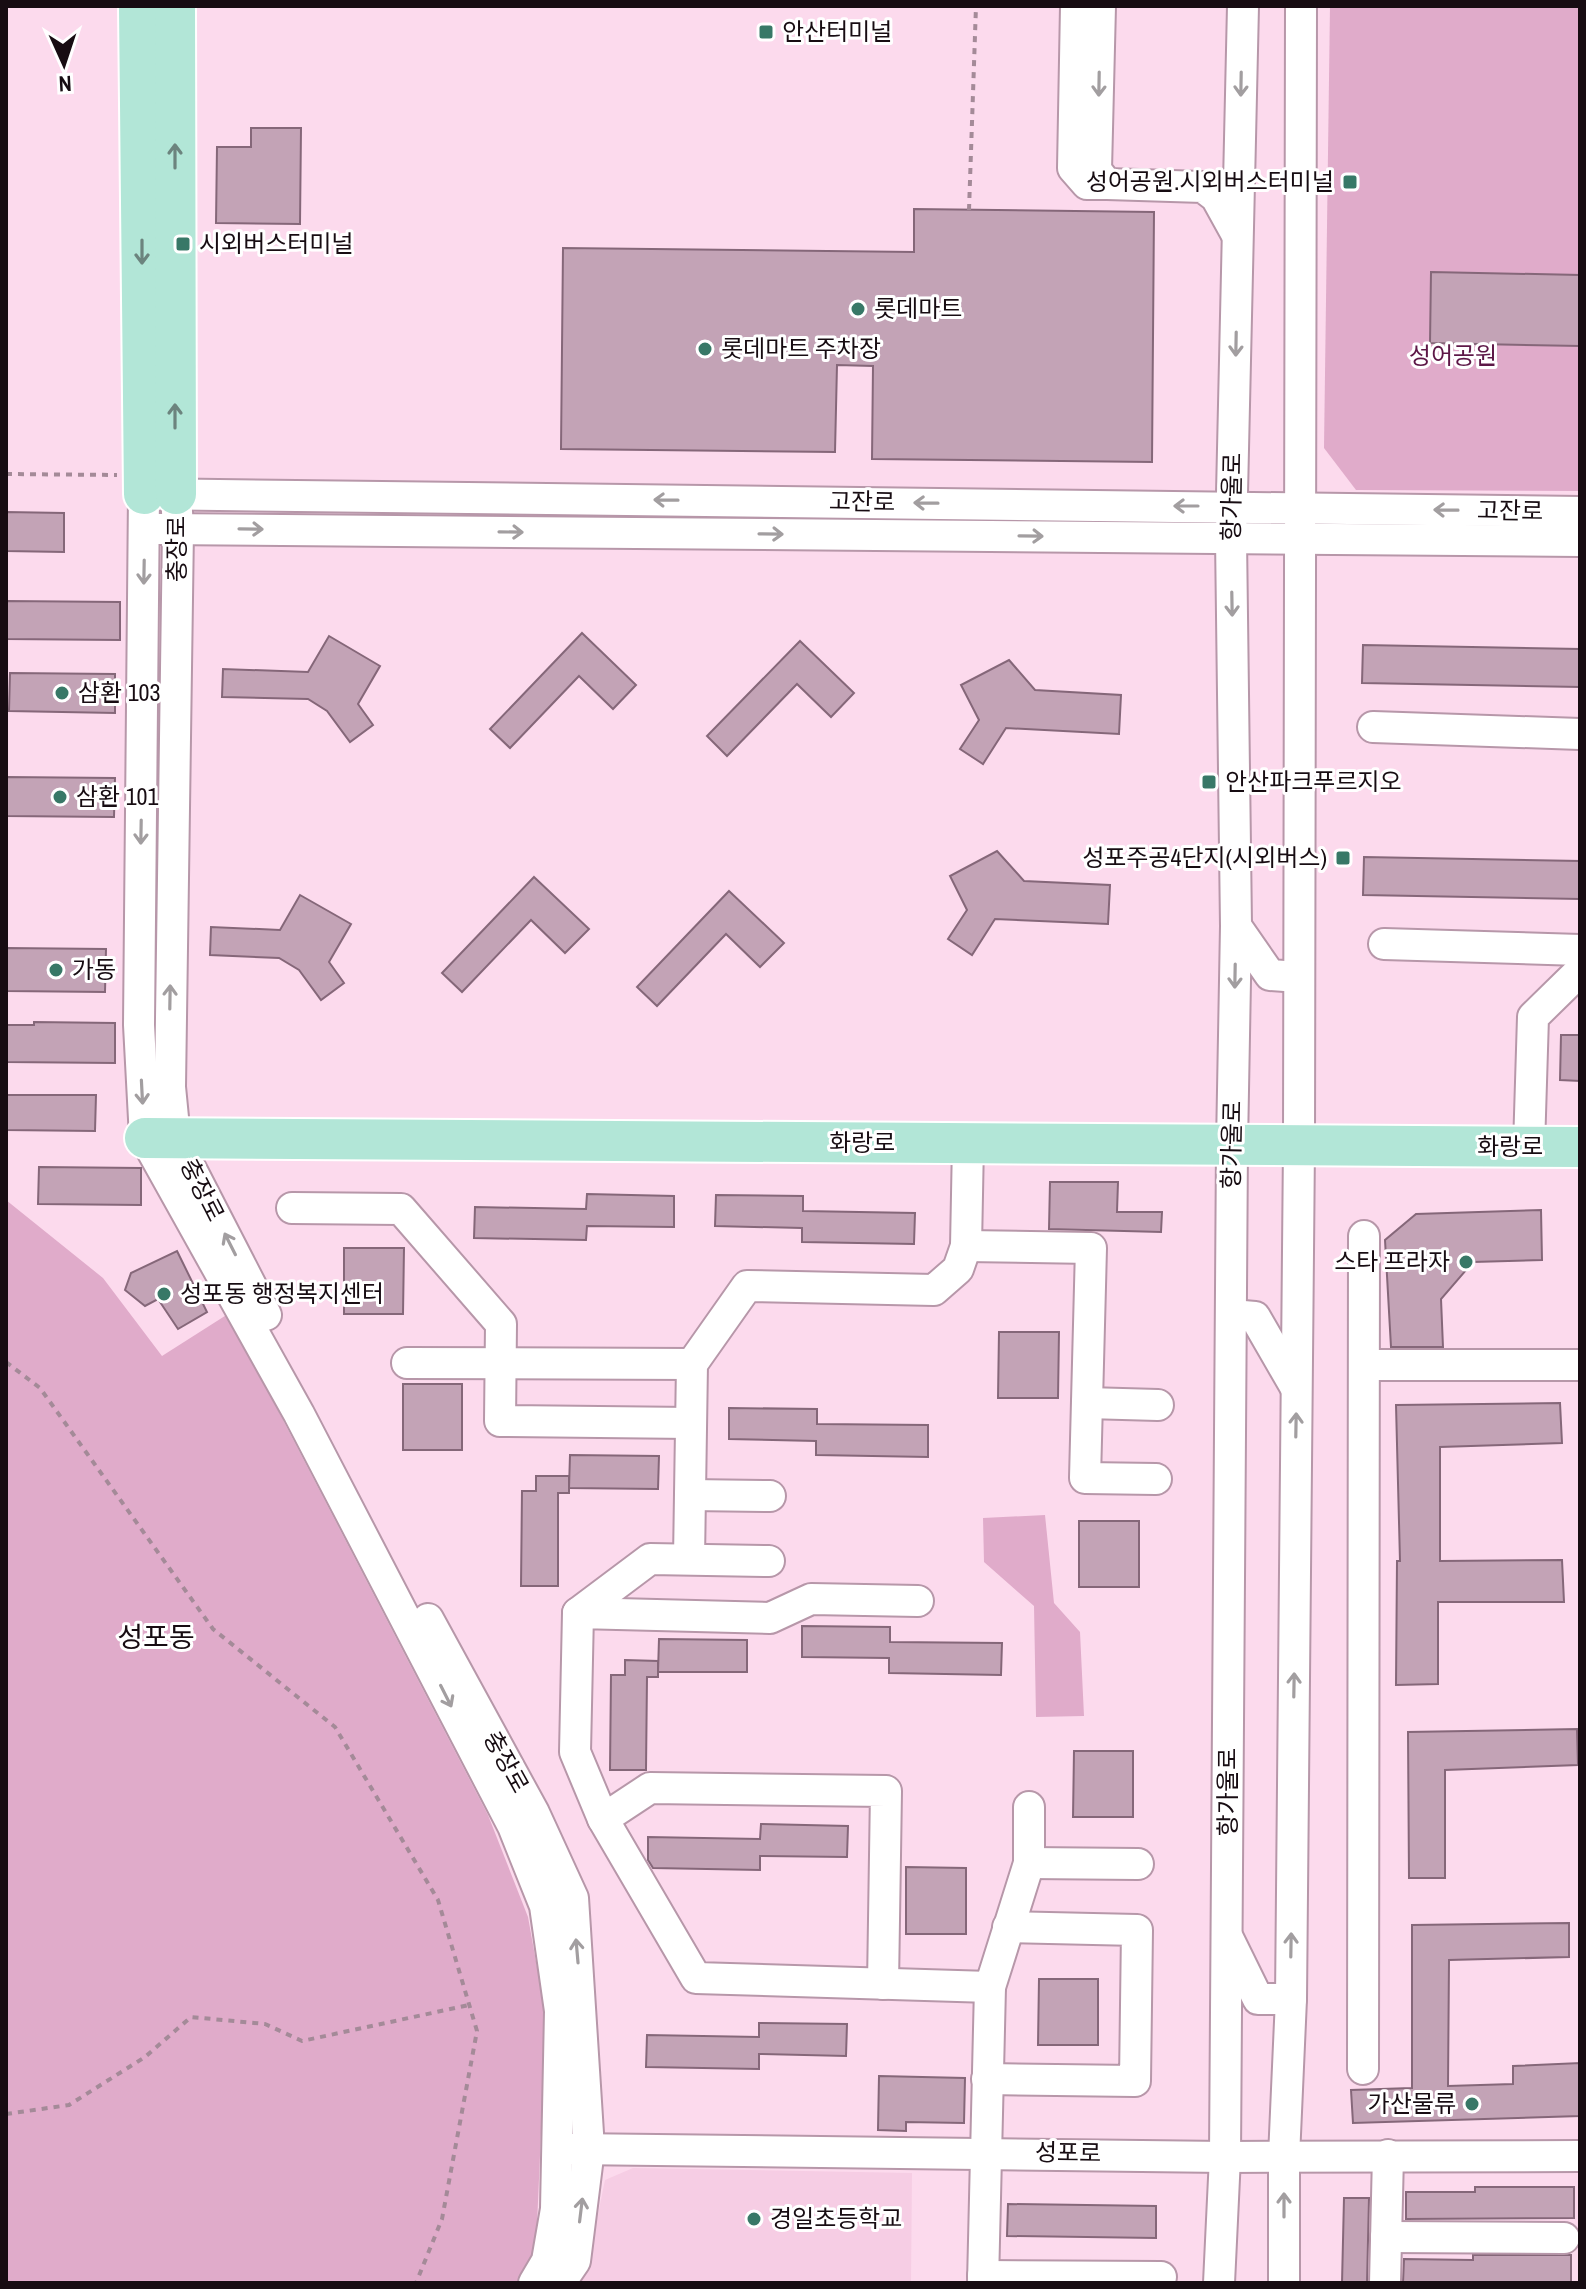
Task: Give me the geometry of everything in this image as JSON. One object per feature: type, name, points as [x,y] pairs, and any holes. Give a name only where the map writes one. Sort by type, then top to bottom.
[{"type":"main road","name":"충장로","points":[[139,6],[157,85],[157,504]]},
{"type":"main road","name":"충장로","points":[[157,85],[175,6]]},
{"type":"main road","name":"화랑로","points":[[160,1138],[1580,1147]]},
{"type":"street","points":[[1076,6],[1073,168],[1087,184],[1203,187],[1216,197],[1238,237]]},
{"type":"street","points":[[1100,6],[1096,170],[1107,184]]},
{"type":"street","name":"항가울로","points":[[1219,2283],[1225,2157],[1236,926],[1231,538],[1243,6]]},
{"type":"street","points":[[1284,2283],[1284,2157],[1291,1999],[1299,1145],[1301,6]]},
{"type":"street","name":"고잔로","points":[[157,504],[1232,506],[1580,512]]},
{"type":"street","name":"고잔로","points":[[157,504],[1231,538],[1580,541]]},
{"type":"street","name":"충장로","points":[[157,504],[139,1025],[160,1138],[513,1826],[545,1906],[560,2011],[557,2148],[553,2222],[547,2261],[534,2283]]},
{"type":"street","points":[[1373,727],[1580,734]]},
{"type":"street","points":[[1236,926],[1270,975],[1299,977]]},
{"type":"street","points":[[1384,944],[1580,950]]},
{"type":"street","points":[[1529,1147],[1533,1017],[1580,971]]},
{"type":"street","name":"충장로","points":[[160,1138],[314,1408],[534,1813],[573,1898],[589,2149],[575,2261],[560,2283]]},
{"type":"street","points":[[689,1559],[692,1364],[747,1286],[934,1290],[958,1269],[966,1246],[968,1143]]},
{"type":"street","points":[[292,1208],[401,1209],[501,1324],[500,1421],[691,1423]]},
{"type":"street","points":[[1363,2069],[1364,1236]]},
{"type":"street","points":[[966,1246],[1091,1248],[1085,1478],[1156,1479]]},
{"type":"street","points":[[1231,1315],[1255,1317],[1297,1390]]},
{"type":"street","points":[[407,1363],[692,1364]]},
{"type":"street","points":[[1364,1365],[1580,1365]]},
{"type":"street","points":[[1087,1403],[1158,1405]]},
{"type":"street","points":[[690,1495],[770,1496]]},
{"type":"street","points":[[578,1613],[650,1559],[769,1561]]},
{"type":"street","points":[[578,1613],[770,1618],[811,1599],[918,1601]]},
{"type":"street","points":[[578,1613],[575,1752],[603,1819],[696,1978],[990,1987]]},
{"type":"street","points":[[603,1819],[650,1788],[886,1791],[883,1984]]},
{"type":"street","points":[[1029,1807],[1029,1863],[990,1987],[983,2280],[1161,2277]]},
{"type":"street","points":[[1029,1863],[1138,1864]]},
{"type":"street","points":[[987,2079],[1135,2081],[1137,1930],[1008,1927]]},
{"type":"street","points":[[1227,1935],[1258,1999],[1291,1999]]},
{"type":"street","name":"성포로","points":[[557,2148],[1225,2157],[1580,2156]]},
{"type":"street","points":[[1385,2283],[1388,2155]]},
{"type":"street","points":[[1386,2237],[1564,2238]]},
{"type":"path","points":[[969,210],[976,6]]},
{"type":"path","points":[[6,474],[157,504]]},
{"type":"path","points":[[6,1362],[40,1388],[213,1629],[335,1727],[438,1900],[477,2031],[442,2219],[416,2283]]},
{"type":"path","points":[[6,2114],[69,2105],[145,2057],[191,2017],[265,2024],[302,2041],[469,2005]]},
{"type":"shaded area","name":"경일초등학교","points":[[633,2168],[912,2173],[911,2283],[569,2283],[589,2258],[605,2180]]},
{"type":"green space","name":"성어공원","points":[[1330,6],[1580,6],[1580,491],[1356,490],[1324,448]]},
{"type":"green space","points":[[6,1200],[103,1278],[162,1356],[228,1314],[488,1815],[528,1917],[546,2017],[536,2248],[517,2283],[6,2283]]},
{"type":"green space","points":[[1045,1515],[1054,1603],[1080,1632],[1084,1716],[1036,1717],[1034,1606],[984,1562],[983,1518]]},
{"type":"building","points":[[251,128],[301,128],[300,224],[216,223],[217,147],[251,147]]},
{"type":"building","name":"롯데마트","points":[[914,209],[1154,212],[1152,462],[872,459],[873,366],[837,365],[835,452],[561,449],[563,248],[914,252]]},
{"type":"building","points":[[1431,272],[1580,275],[1580,346],[1430,343]]},
{"type":"building","points":[[6,512],[64,513],[64,552],[6,551]]},
{"type":"building","points":[[6,601],[120,602],[120,640],[6,639]]},
{"type":"building","points":[[582,633],[636,685],[613,709],[579,676],[510,748],[490,729]]},
{"type":"building","points":[[329,636],[380,666],[358,704],[373,725],[350,742],[327,711],[308,699],[222,697],[223,669],[308,672]]},
{"type":"building","points":[[800,641],[854,693],[831,717],[797,684],[727,756],[707,736]]},
{"type":"building","points":[[1363,645],[1580,649],[1580,687],[1362,683]]},
{"type":"building","points":[[1009,660],[1035,690],[1121,695],[1119,734],[1006,728],[983,764],[960,749],[979,720],[961,685]]},
{"type":"building","name":"삼환 103","points":[[10,673],[115,674],[115,713],[9,711]]},
{"type":"building","name":"삼환 101","points":[[6,777],[115,778],[114,817],[6,816]]},
{"type":"building","points":[[997,851],[1024,881],[1110,885],[1108,924],[995,919],[972,955],[948,939],[967,910],[950,876]]},
{"type":"building","points":[[1364,857],[1580,861],[1580,899],[1363,895]]},
{"type":"building","points":[[534,877],[589,929],[565,953],[531,920],[462,992],[442,973]]},
{"type":"building","points":[[729,891],[784,943],[760,967],[726,934],[657,1006],[637,987]]},
{"type":"building","points":[[300,895],[351,924],[329,962],[344,983],[321,1000],[299,970],[279,958],[210,955],[211,927],[280,930]]},
{"type":"building","name":"가동","points":[[6,948],[106,949],[105,992],[6,991]]},
{"type":"building","points":[[34,1022],[115,1023],[115,1063],[6,1062],[6,1025],[34,1025]]},
{"type":"building","points":[[1561,1035],[1580,1035],[1580,1081],[1560,1080]]},
{"type":"building","points":[[6,1095],[96,1095],[95,1131],[6,1130]]},
{"type":"building","points":[[39,1167],[141,1168],[141,1205],[38,1204]]},
{"type":"building","points":[[1050,1182],[1118,1182],[1117,1212],[1162,1212],[1161,1232],[1049,1229]]},
{"type":"building","points":[[587,1194],[674,1196],[674,1227],[587,1226],[586,1240],[474,1238],[475,1207],[586,1209]]},
{"type":"building","points":[[716,1195],[803,1196],[803,1211],[915,1213],[914,1244],[802,1242],[802,1228],[715,1226]]},
{"type":"building","points":[[1541,1210],[1542,1260],[1473,1262],[1441,1299],[1443,1347],[1391,1347],[1385,1240],[1416,1214]]},
{"type":"building","points":[[344,1248],[404,1248],[403,1314],[344,1314]]},
{"type":"building","name":"성포동 행정복지센터","points":[[177,1251],[207,1312],[178,1329],[158,1299],[145,1306],[125,1290],[131,1273]]},
{"type":"building","points":[[999,1332],[1059,1332],[1058,1398],[998,1398]]},
{"type":"building","points":[[403,1384],[462,1384],[462,1450],[403,1450]]},
{"type":"building","points":[[1560,1403],[1562,1443],[1440,1447],[1440,1561],[1562,1560],[1564,1602],[1438,1602],[1438,1684],[1396,1685],[1397,1561],[1400,1561],[1396,1405]]},
{"type":"building","points":[[729,1408],[817,1409],[817,1424],[928,1425],[928,1457],[816,1455],[816,1441],[729,1439]]},
{"type":"building","points":[[570,1455],[659,1456],[658,1489],[569,1488]]},
{"type":"building","points":[[536,1476],[569,1476],[569,1493],[558,1493],[558,1586],[521,1586],[522,1491],[536,1491]]},
{"type":"building","points":[[1079,1521],[1139,1521],[1139,1587],[1079,1587]]},
{"type":"building","points":[[802,1626],[890,1627],[890,1642],[1002,1643],[1001,1675],[889,1673],[889,1658],[802,1657]]},
{"type":"building","points":[[659,1639],[747,1640],[747,1672],[658,1672]]},
{"type":"building","points":[[625,1660],[658,1661],[658,1677],[647,1677],[646,1770],[610,1770],[611,1675],[625,1675]]},
{"type":"building","points":[[1577,1729],[1578,1765],[1445,1770],[1445,1878],[1409,1878],[1408,1732]]},
{"type":"building","points":[[1074,1751],[1133,1751],[1133,1817],[1073,1817]]},
{"type":"building","points":[[761,1824],[848,1826],[847,1857],[760,1856],[760,1870],[653,1868],[648,1860],[648,1837],[760,1839]]},
{"type":"building","points":[[906,1867],[966,1868],[966,1934],[906,1934]]},
{"type":"building","points":[[1569,1923],[1569,1957],[1449,1960],[1448,2086],[1513,2084],[1513,2066],[1580,2063],[1580,2116],[1353,2123],[1351,2090],[1412,2088],[1412,1925]]},
{"type":"building","points":[[1039,1979],[1098,1979],[1098,2045],[1038,2045]]},
{"type":"building","points":[[759,2023],[847,2024],[846,2056],[759,2054],[759,2069],[646,2067],[647,2035],[759,2037]]},
{"type":"building","points":[[879,2076],[965,2078],[964,2123],[906,2122],[906,2131],[878,2130]]},
{"type":"building","points":[[1475,2187],[1574,2187],[1574,2218],[1406,2219],[1406,2192],[1475,2192]]},
{"type":"building","points":[[1344,2198],[1369,2198],[1367,2283],[1342,2283]]},
{"type":"building","points":[[1008,2204],[1156,2206],[1156,2238],[1007,2236]]},
{"type":"building","points":[[1473,2255],[1571,2255],[1571,2283],[1403,2283],[1404,2259],[1473,2260]]},
{"type":"place","name":"안산터미널","points":[[766,32]]},
{"type":"place","name":"성어공원.시외버스터미널","points":[[1350,182]]},
{"type":"place","name":"시외버스터미널","points":[[183,244]]},
{"type":"place","name":"롯데마트","points":[[858,309]]},
{"type":"place","name":"롯데마트 주차장","points":[[705,349]]},
{"type":"place","name":"삼환 103","points":[[62,693]]},
{"type":"place","name":"안산파크푸르지오","points":[[1209,782]]},
{"type":"place","name":"삼환 101","points":[[60,797]]},
{"type":"place","name":"성포주공4단지(시외버스)","points":[[1343,858]]},
{"type":"place","name":"가동","points":[[56,970]]},
{"type":"place","name":"스타 프라자","points":[[1466,1262]]},
{"type":"place","name":"성포동 행정복지센터","points":[[164,1294]]},
{"type":"place","name":"가산물류","points":[[1472,2104]]},
{"type":"place","name":"경일초등학교","points":[[754,2219]]},
{"type":"district","name":"성포동","points":[[156,1637]]}]
